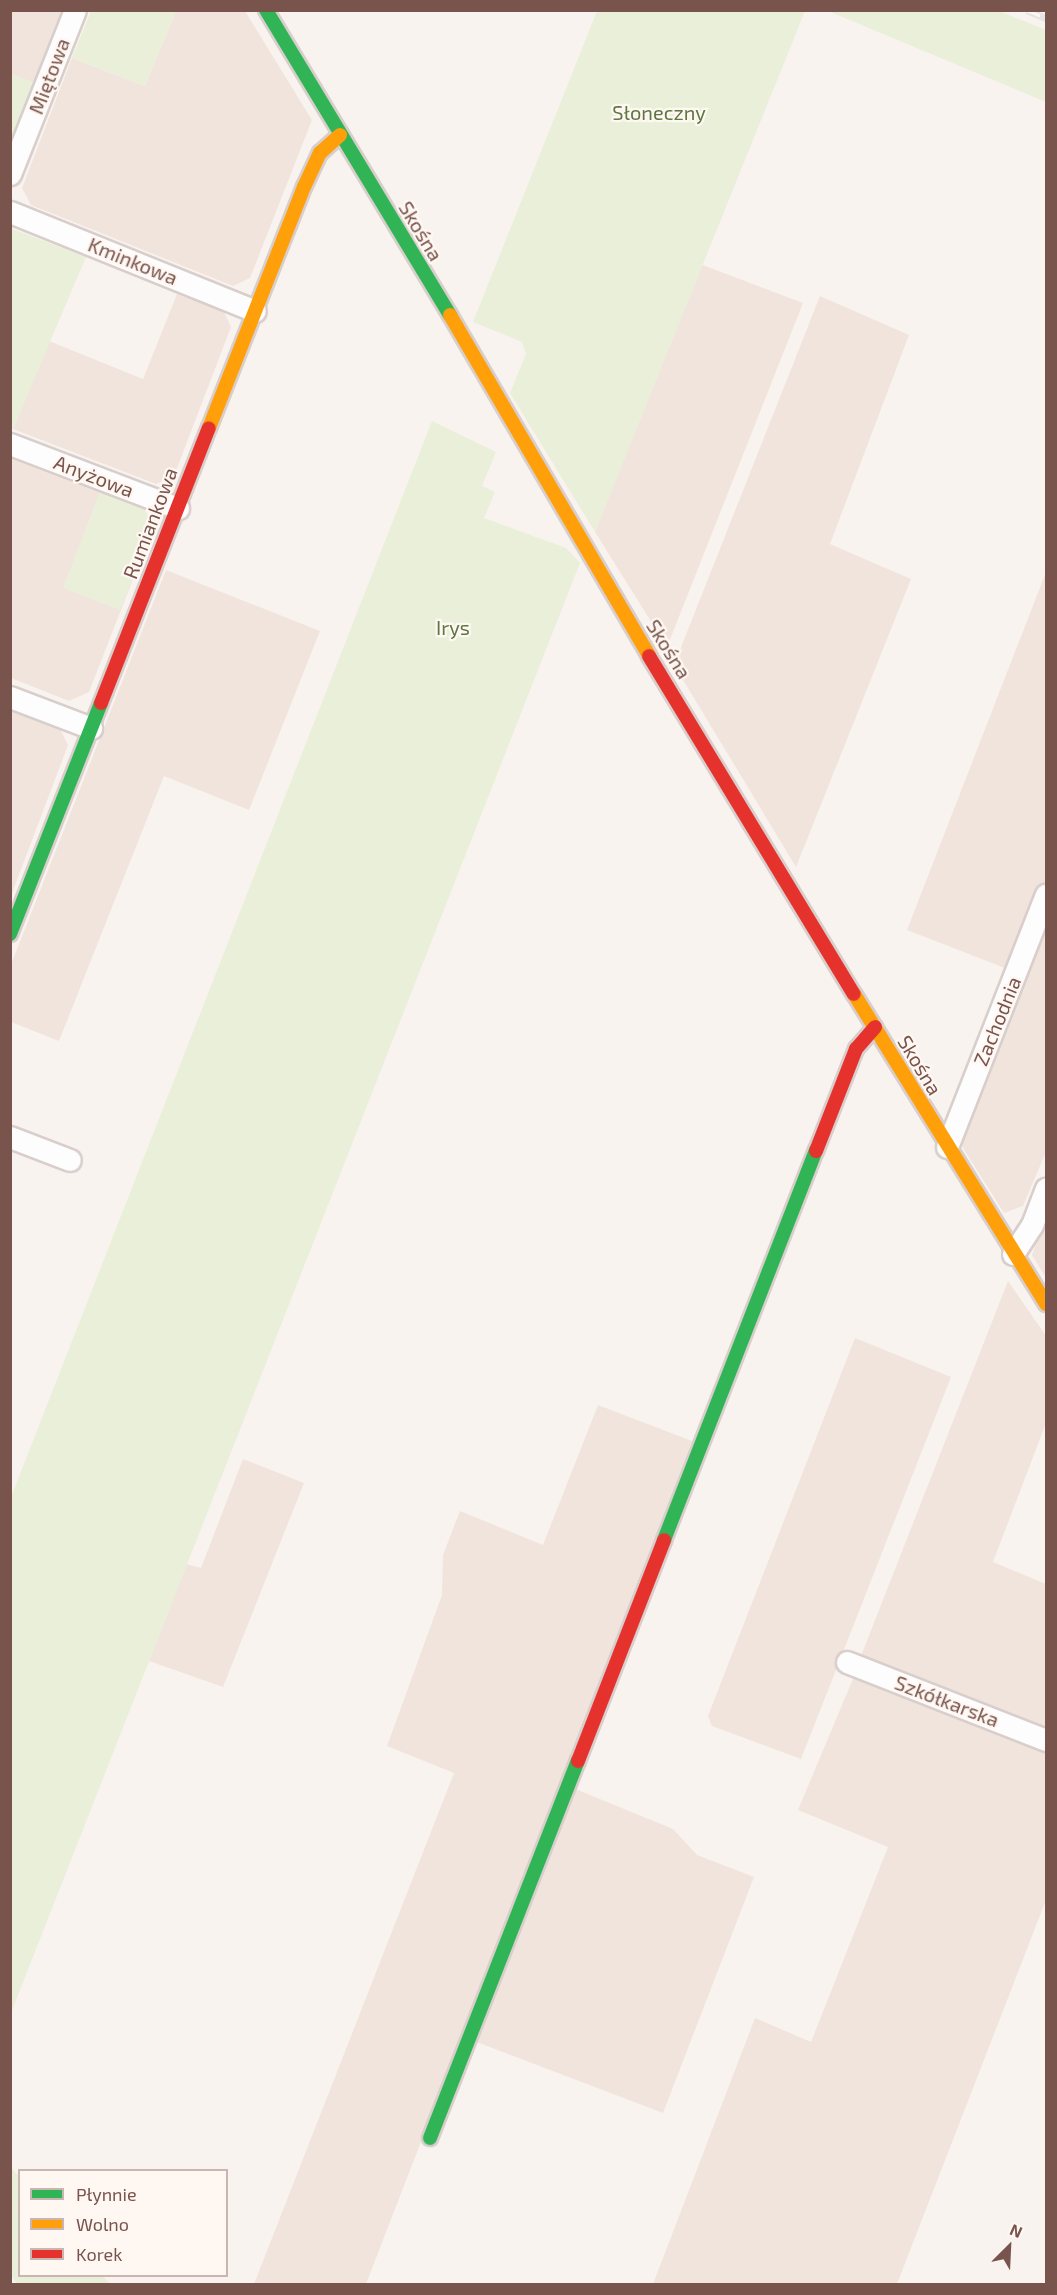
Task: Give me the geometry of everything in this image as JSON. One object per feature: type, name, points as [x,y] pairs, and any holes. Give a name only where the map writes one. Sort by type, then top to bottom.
[{"type":"street","name":"Miętowa","points":[[10,174],[75,10]]},
{"type":"street","name":"Skośna","points":[[266,10],[947,1147],[1013,1254],[1047,1304]]},
{"type":"street","name":"Rumiankowa","points":[[10,934],[313,165],[326,146],[340,135]]},
{"type":"street","name":"Kminkowa","points":[[10,212],[255,311]]},
{"type":"street","name":"Anyżowa","points":[[10,444],[178,507]]},
{"type":"street","points":[[10,697],[91,728]]},
{"type":"street","name":"Zachodnia","points":[[947,1147],[1047,895]]},
{"type":"street","points":[[430,2138],[856,1048],[875,1027]]},
{"type":"street","points":[[10,1137],[70,1160]]},
{"type":"street","points":[[1013,1254],[1032,1225],[1047,1189]]},
{"type":"street","name":"Szkółkarska","points":[[847,1662],[1047,1740]]},
{"type":"shaded area","points":[[10,11],[62,11],[34,83],[11,74]]},
{"type":"shaded area","points":[[169,11],[245,11],[312,120],[250,278],[233,286],[31,205],[22,188],[72,58],[145,86],[175,13]]},
{"type":"shaded area","points":[[700,264],[803,303],[667,647],[595,532]]},
{"type":"shaded area","points":[[177,294],[224,312],[231,327],[174,476],[156,484],[13,429],[49,341],[143,379]]},
{"type":"shaded area","points":[[820,296],[909,335],[830,544],[911,579],[796,867],[674,665]]},
{"type":"shaded area","points":[[11,459],[145,510],[153,528],[89,692],[69,701],[11,678]]},
{"type":"shaded area","points":[[166,570],[320,631],[249,810],[164,776],[59,1041],[11,1022],[10,967]]},
{"type":"shaded area","points":[[1046,572],[1046,881],[1010,970],[907,930]]},
{"type":"shaded area","points":[[11,710],[60,729],[68,745],[11,896]]},
{"type":"shaded area","points":[[1046,916],[1046,1152],[1023,1206],[1004,1213],[958,1140]]},
{"type":"shaded area","points":[[1046,1217],[1046,1278],[1032,1255]]},
{"type":"shaded area","points":[[1008,1281],[1046,1336],[1046,1423],[993,1562],[1046,1584],[1046,1734],[859,1661]]},
{"type":"shaded area","points":[[855,1338],[951,1377],[801,1759],[712,1726],[708,1716]]},
{"type":"shaded area","points":[[598,1405],[692,1441],[366,2284],[254,2284],[454,1773],[387,1746],[442,1595],[443,1555],[460,1511],[543,1545]]},
{"type":"shaded area","points":[[243,1459],[304,1483],[223,1687],[149,1661],[186,1564],[201,1568]]},
{"type":"shaded area","points":[[855,1674],[1046,1747],[1046,1900],[897,2284],[653,2284],[755,2018],[811,2042],[888,1847],[798,1810]]},
{"type":"shaded area","points":[[573,1788],[673,1829],[697,1855],[754,1877],[663,2113],[474,2041]]},
{"type":"green space","points":[[169,10],[175,13],[145,86],[72,58],[91,11]]},
{"type":"green space","name":"Słoneczny","points":[[597,11],[805,11],[595,532],[510,393],[526,354],[522,342],[473,322]]},
{"type":"green space","points":[[828,11],[999,11],[1046,30],[1046,102]]},
{"type":"green space","points":[[11,74],[34,83],[11,143]]},
{"type":"green space","points":[[10,228],[86,257],[13,429],[10,428]]},
{"type":"green space","name":"Irys","points":[[432,421],[496,452],[482,486],[495,492],[484,518],[566,548],[580,563],[11,2013],[11,1497]]},
{"type":"green space","points":[[100,492],[145,510],[153,528],[120,610],[63,588]]},
{"type":"green space","points":[[10,2167],[18,2175],[18,2277],[104,2277],[110,2284],[17,2284],[11,2275]]},
{"type":"railway","points":[[1027,10],[1046,18]]},
{"type":"traffic: fast","points":[[266,10],[450,315]]},
{"type":"traffic: fast","points":[[10,934],[101,703]]},
{"type":"traffic: fast","points":[[664,1540],[816,1151]]},
{"type":"traffic: fast","points":[[430,2138],[578,1761]]},
{"type":"traffic: slow","points":[[209,428],[304,187],[320,153],[340,135]]},
{"type":"traffic: slow","points":[[450,315],[649,656]]},
{"type":"traffic: slow","points":[[854,994],[1046,1304]]},
{"type":"traffic: jam","points":[[101,703],[209,428]]},
{"type":"traffic: jam","points":[[649,656],[854,994]]},
{"type":"traffic: jam","points":[[816,1151],[856,1049],[875,1027]]},
{"type":"traffic: jam","points":[[578,1761],[664,1540]]}]
